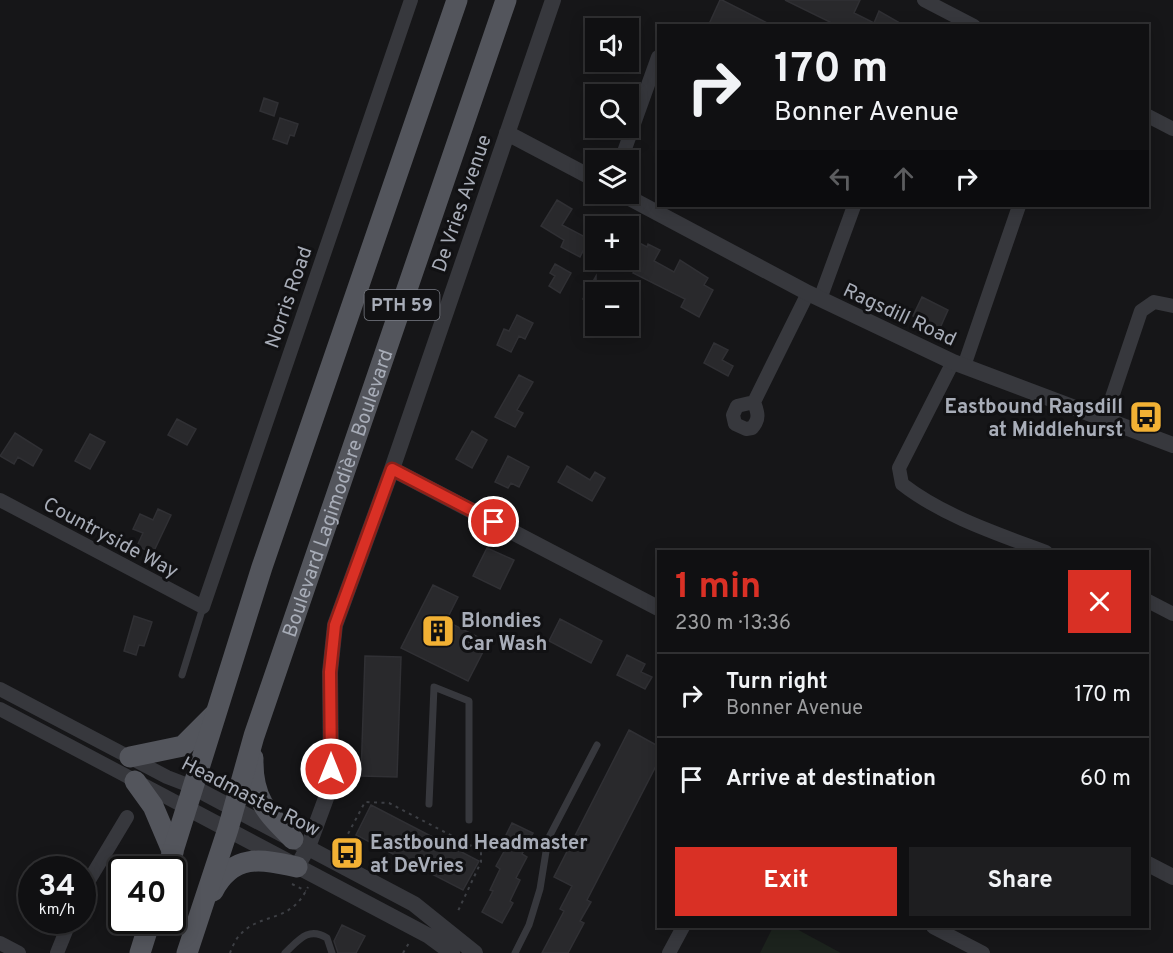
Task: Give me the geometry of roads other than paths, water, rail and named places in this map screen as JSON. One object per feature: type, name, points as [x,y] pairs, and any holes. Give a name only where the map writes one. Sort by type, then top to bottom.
[{"type":"main road","name":"PTH 59","points":[[172,856],[220,710],[266,555],[457,0]]},
{"type":"main road","name":"Boulevard Lagimodière Boulevard","points":[[187,953],[228,829],[254,736],[506,0]]},
{"type":"main road","points":[[130,757],[183,746],[220,710]]},
{"type":"main road","points":[[254,736],[253,777],[256,794],[270,815],[301,843]]},
{"type":"main road","points":[[135,781],[153,806],[168,856]]},
{"type":"main road","points":[[200,916],[221,876],[239,864],[261,860],[305,872]]},
{"type":"main road","points":[[140,953],[146,934]]},
{"type":"street","name":"Norris Road","points":[[203,608],[411,0]]},
{"type":"street","name":"De Vries Avenue","points":[[305,872],[301,843],[324,809],[330,782],[330,672],[335,625],[392,469],[553,0]]},
{"type":"street","points":[[924,0],[970,24]]},
{"type":"street","points":[[625,150],[657,60]]},
{"type":"street","points":[[1149,117],[1173,129]]},
{"type":"street","points":[[507,134],[585,174]]},
{"type":"street","name":"Ragsdill Road","points":[[639,203],[814,296],[958,364],[1173,445]]},
{"type":"street","points":[[754,402],[814,296],[854,207]]},
{"type":"street","points":[[1019,207],[958,364],[899,468],[902,484],[914,494],[987,530],[1041,550]]},
{"type":"street","points":[[1105,418],[1141,311],[1154,302],[1173,306]]},
{"type":"street","points":[[392,469],[657,607]]},
{"type":"street","name":"Countryside Way","points":[[3,502],[203,608]]},
{"type":"street","points":[[0,517],[3,502]]},
{"type":"street","points":[[1149,602],[1173,614]]},
{"type":"street","name":"Headmaster Row","points":[[0,689],[130,757],[233,807],[399,896],[437,920],[475,953]]},
{"type":"street","name":"Headmaster Row","points":[[0,709],[429,936],[452,953]]},
{"type":"street","points":[[96,869],[127,817]]},
{"type":"street","points":[[1149,865],[1173,878]]},
{"type":"street","points":[[669,953],[682,928]]},
{"type":"street","points":[[935,928],[983,953]]},
{"type":"street","points":[[57,953],[65,934]]},
{"type":"street","points":[[0,943],[19,953]]},
{"type":"lane","points":[[182,675],[203,608]]},
{"type":"lane","points":[[429,804],[434,687],[469,701],[469,820]]},
{"type":"lane","points":[[515,953],[529,925],[540,889],[548,839],[597,745]]},
{"type":"lane","points":[[389,915],[399,896]]},
{"type":"lane","points":[[285,953],[307,933],[314,932],[327,938],[332,953]]},
{"type":"place","name":"Eastbound Ragsdill at Middlehurst","points":[[1146,417]]},
{"type":"place","name":"Blondies Car Wash","points":[[438,631]]},
{"type":"place","name":"Eastbound Headmaster at DeVries","points":[[347,853]]}]
